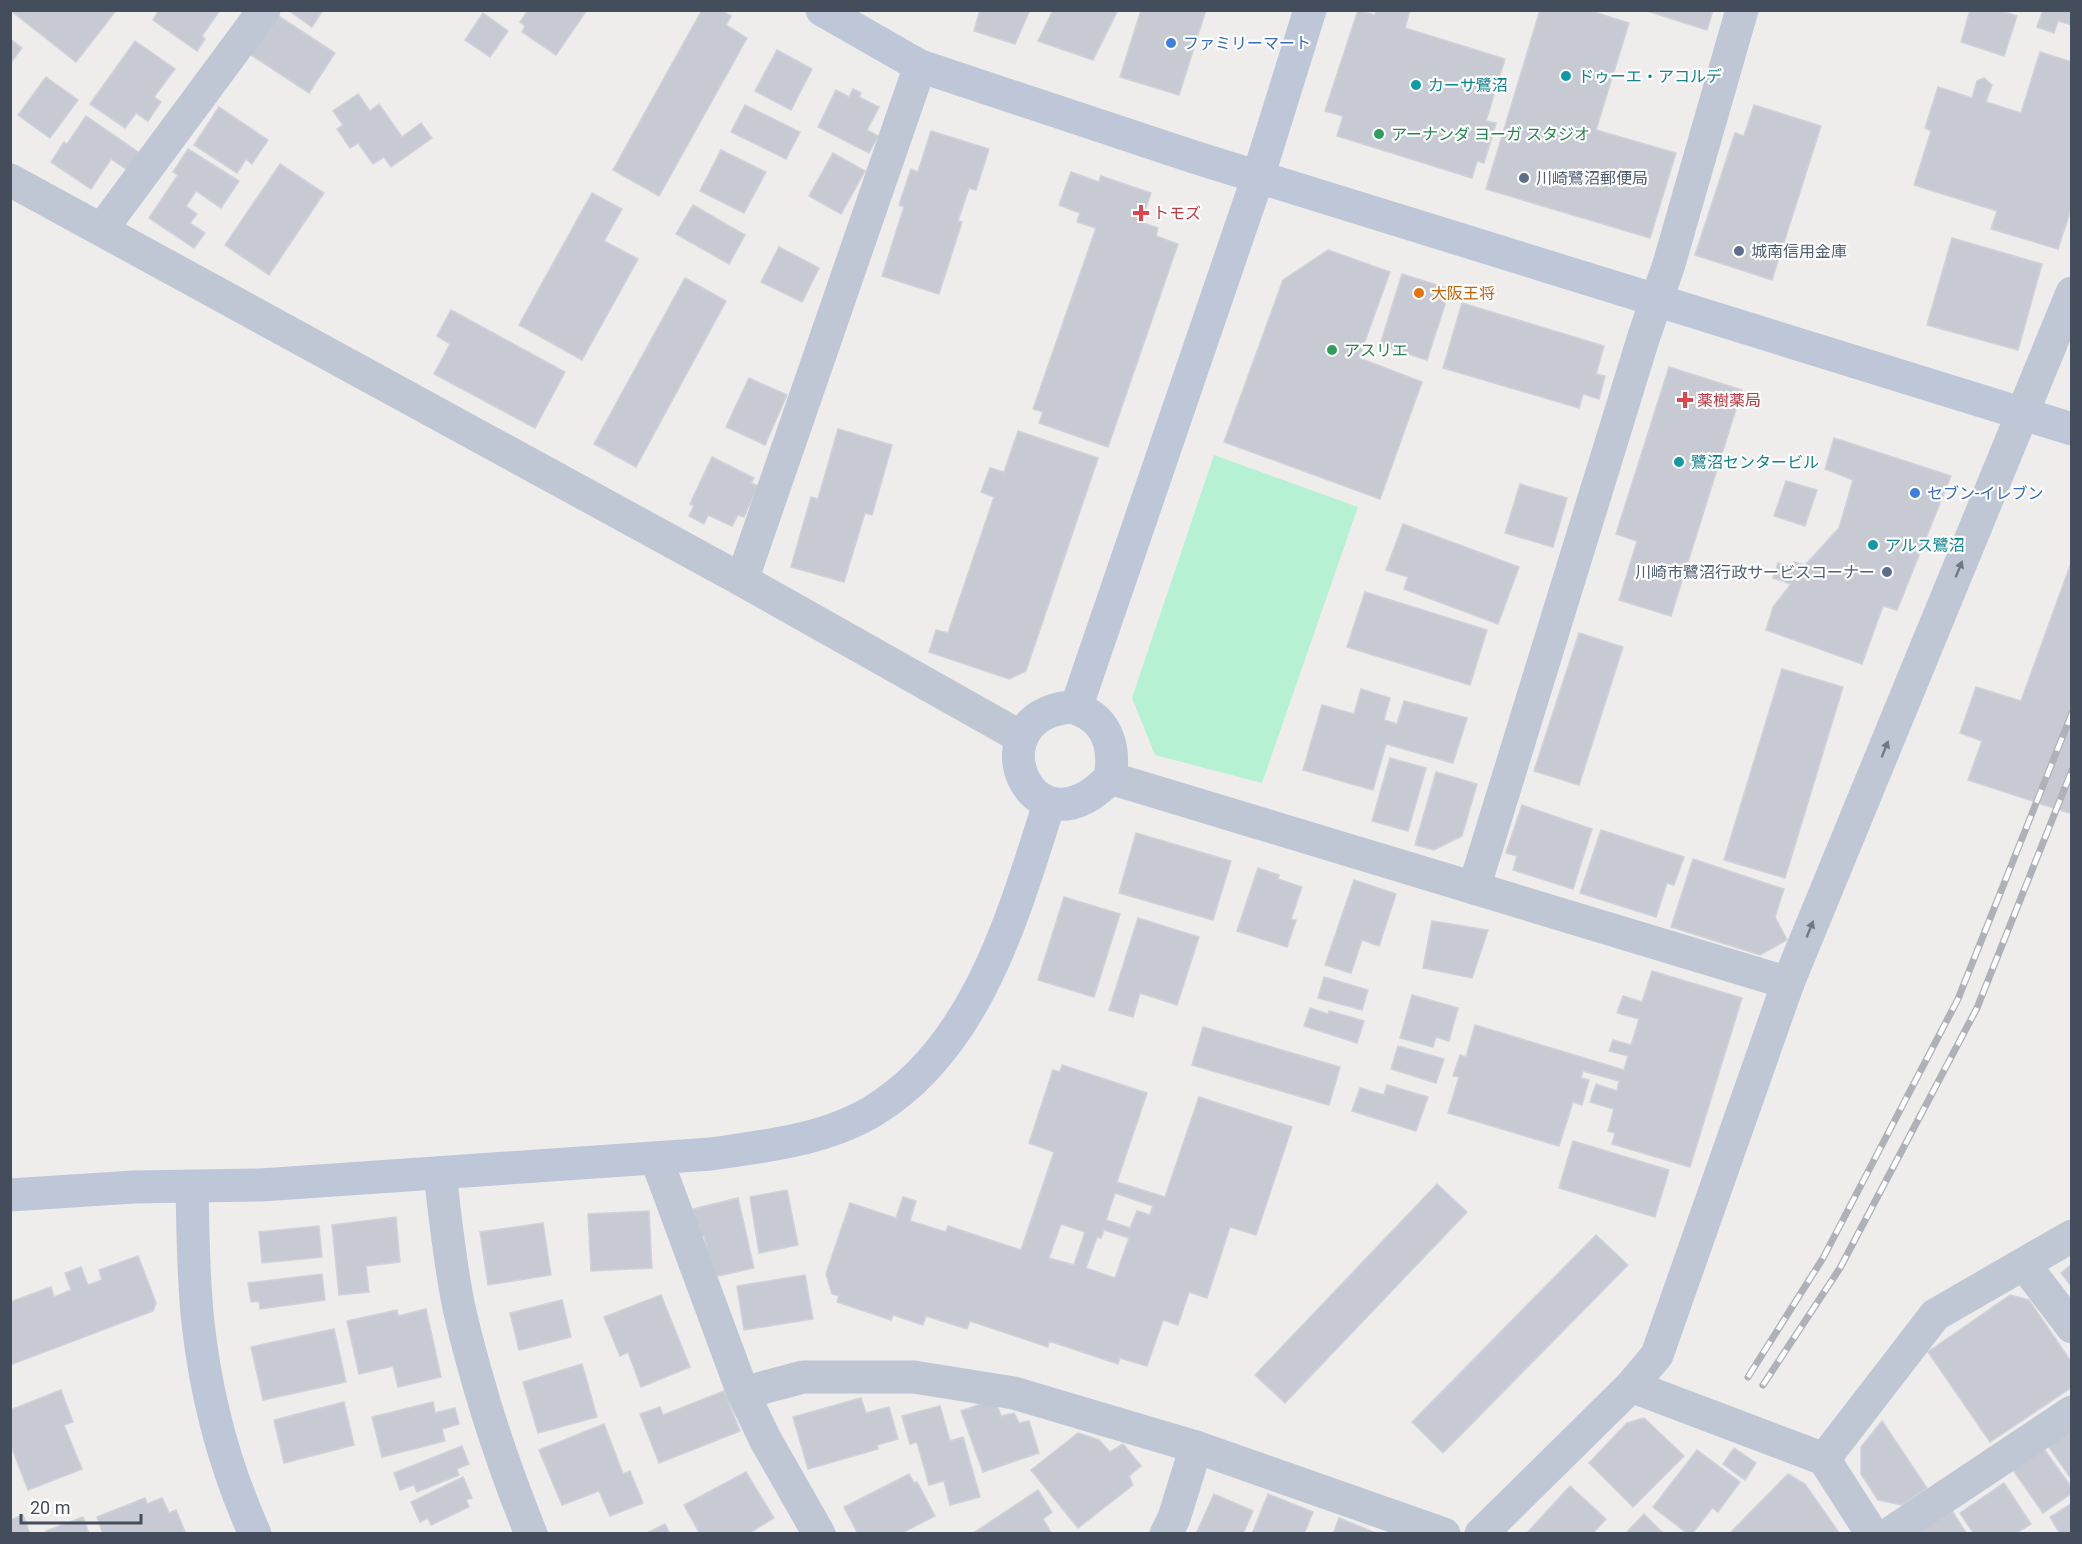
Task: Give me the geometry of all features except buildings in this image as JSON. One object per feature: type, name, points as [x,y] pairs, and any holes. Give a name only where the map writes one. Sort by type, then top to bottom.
[{"type":"street","points":[[102,229],[264,10]]},
{"type":"street","points":[[822,10],[920,66],[1258,177],[2066,428]]},
{"type":"street","points":[[1076,708],[1258,177],[1310,10]]},
{"type":"street","points":[[1473,888],[1655,300],[1669,264],[1742,10]]},
{"type":"street","points":[[742,580],[920,66]]},
{"type":"street","points":[[10,180],[742,580],[1021,737]]},
{"type":"street","points":[[1481,1533],[1631,1386],[1657,1355],[1788,983],[2072,293]]},
{"type":"street","points":[[1059,708],[1076,708],[1090,713],[1108,735],[1113,749],[1110,778],[1089,796],[1074,803],[1049,804],[1036,797],[1020,772],[1017,754],[1021,737],[1030,724],[1044,714],[1059,708]]},
{"type":"street","points":[[1110,778],[1788,983]]},
{"type":"street","points":[[10,1195],[261,1185],[656,1158],[776,1145],[825,1132],[872,1111],[905,1088],[938,1053],[971,1007],[984,983],[1049,804]]},
{"type":"street","points":[[656,1158],[743,1393],[765,1439],[819,1533]]},
{"type":"street","points":[[440,1173],[459,1306],[479,1388],[505,1469],[531,1533]]},
{"type":"street","points":[[192,1186],[198,1323],[210,1393],[221,1442],[240,1501],[255,1533]]},
{"type":"street","points":[[1824,1459],[1935,1315],[2072,1236]]},
{"type":"street","points":[[2024,1264],[2072,1327]]},
{"type":"street","points":[[743,1393],[802,1377],[914,1377],[1014,1393],[1196,1447],[1444,1533]]},
{"type":"street","points":[[1631,1386],[1824,1459],[1872,1533]]},
{"type":"street","points":[[1889,1533],[2072,1412]]},
{"type":"street","points":[[1166,1533],[1174,1518],[1196,1447]]},
{"type":"green space","points":[[1214,455],[1358,507],[1262,783],[1155,755],[1132,698]]},
{"type":"railway","points":[[1748,1377],[1823,1258],[1958,999],[2072,713]]},
{"type":"railway","points":[[1763,1385],[1840,1268],[1977,1008],[2072,770]]},
{"type":"place","name":"ファミリーマート","points":[[1171,43]]},
{"type":"place","name":"ドゥーエ・アコルデ","points":[[1566,76]]},
{"type":"place","name":"カーサ鷺沼","points":[[1416,85]]},
{"type":"place","name":"アーナンダ ヨーガ スタジオ","points":[[1379,134]]},
{"type":"place","name":"川崎鷺沼郵便局","points":[[1524,178]]},
{"type":"place","name":"トモズ","points":[[1141,213]]},
{"type":"place","name":"城南信用金庫","points":[[1739,251]]},
{"type":"place","name":"大阪王将","points":[[1419,293]]},
{"type":"place","name":"アスリエ","points":[[1332,350]]},
{"type":"place","name":"薬樹薬局","points":[[1685,400]]},
{"type":"place","name":"鷺沼センタービル","points":[[1679,462]]},
{"type":"place","name":"セブン-イレブン","points":[[1915,493]]},
{"type":"place","name":"アルス鷺沼","points":[[1873,545]]},
{"type":"place","name":"川崎市鷺沼行政サービスコーナー","points":[[1887,572]]}]
